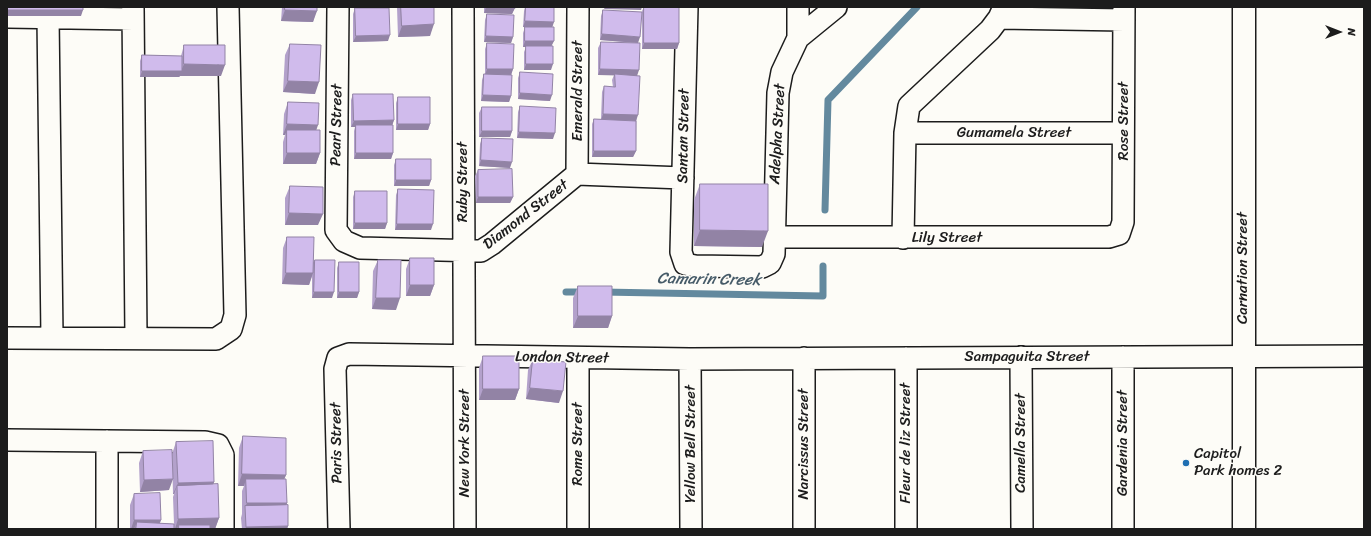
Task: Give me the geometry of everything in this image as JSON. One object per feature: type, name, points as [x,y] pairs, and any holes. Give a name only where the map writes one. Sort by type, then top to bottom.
[{"type":"street","points":[[7,338],[216,339],[231,329],[235,315],[228,7]]},
{"type":"street","name":"Pearl Street","points":[[338,7],[336,230],[344,241]]},
{"type":"street","name":"Ruby Street","points":[[463,7],[463,251],[465,357]]},
{"type":"street","name":"Emerald Street","points":[[577,174],[578,7]]},
{"type":"street","name":"Santan Street","points":[[687,7],[681,252],[685,264],[695,266],[762,267],[770,263]]},
{"type":"street","name":"Adelpha Street","points":[[770,263],[774,254],[778,93],[782,72],[798,38],[798,7]]},
{"type":"street","points":[[798,38],[836,7]]},
{"type":"street","name":"Carnation Street","points":[[1244,7],[1244,529]]},
{"type":"street","points":[[7,17],[48,17],[133,13],[136,338]]},
{"type":"street","points":[[903,238],[905,133],[909,106],[990,30],[1001,13],[1124,13]]},
{"type":"street","name":"Rose Street","points":[[1119,234],[1123,222],[1124,13]]},
{"type":"street","points":[[48,17],[52,338]]},
{"type":"street","name":"Gumamela Street","points":[[905,133],[1123,133]]},
{"type":"street","name":"Diamond Street","points":[[344,241],[360,248],[481,251],[487,248],[577,174],[683,178]]},
{"type":"street","name":"Lily Street","points":[[774,237],[1109,237],[1119,234]]},
{"type":"street","name":"London Street","points":[[338,358],[348,354],[465,357],[690,359]]},
{"type":"street","name":"Sampaguita Street","points":[[690,359],[1364,356]]},
{"type":"street","name":"New York Street","points":[[465,357],[465,529]]},
{"type":"street","name":"Camella Street","points":[[1021,357],[1022,529]]},
{"type":"street","name":"Gardenia Street","points":[[1123,357],[1123,529]]},
{"type":"street","name":"Paris Street","points":[[338,358],[335,369],[339,529]]},
{"type":"street","name":"Rome Street","points":[[578,358],[578,529]]},
{"type":"street","name":"Narcissus Street","points":[[804,358],[804,529]]},
{"type":"street","name":"Fleur de liz Street","points":[[906,358],[906,529]]},
{"type":"street","name":"Yellow Bell Street","points":[[690,359],[691,529]]},
{"type":"street","points":[[7,440],[205,442],[218,445],[223,455],[223,529]]},
{"type":"street","points":[[107,442],[107,529]]},
{"type":"building","points":[[7,7],[83,7],[83,10],[7,10]]},
{"type":"building","points":[[285,7],[317,7],[317,11],[285,10]]},
{"type":"building","points":[[401,7],[434,7],[434,24],[402,26]]},
{"type":"building","points":[[486,7],[515,7],[515,8]]},
{"type":"building","points":[[526,7],[554,7],[554,22],[525,21]]},
{"type":"building","points":[[644,7],[679,7],[679,43],[644,43]]},
{"type":"building","points":[[355,8],[389,8],[390,35],[356,36]]},
{"type":"building","points":[[603,10],[642,12],[640,37],[602,34]]},
{"type":"building","points":[[487,14],[514,15],[513,37],[486,36]]},
{"type":"building","points":[[525,27],[554,27],[554,41],[525,41]]},
{"type":"building","points":[[601,42],[640,43],[639,70],[600,69]]},
{"type":"building","points":[[487,43],[514,44],[513,69],[487,69]]},
{"type":"building","points":[[290,44],[321,45],[319,82],[288,81]]},
{"type":"building","points":[[184,45],[225,45],[225,65],[184,64]]},
{"type":"building","points":[[526,46],[553,46],[553,64],[526,64]]},
{"type":"building","points":[[142,55],[182,56],[182,71],[142,71]]},
{"type":"building","points":[[520,72],[553,74],[552,95],[520,93]]},
{"type":"building","points":[[484,74],[512,75],[511,96],[483,95]]},
{"type":"building","points":[[615,74],[640,76],[638,115],[603,114],[604,86],[615,87]]},
{"type":"building","points":[[353,94],[393,94],[394,120],[354,121]]},
{"type":"building","points":[[398,97],[430,97],[430,124],[398,124]]},
{"type":"building","points":[[288,102],[319,103],[318,125],[287,124]]},
{"type":"building","points":[[520,106],[556,108],[555,133],[519,132]]},
{"type":"building","points":[[482,107],[512,107],[512,131],[482,131]]},
{"type":"building","points":[[594,119],[636,121],[636,151],[594,151]]},
{"type":"building","points":[[356,125],[393,125],[393,153],[356,153]]},
{"type":"building","points":[[287,130],[320,130],[320,153],[287,153]]},
{"type":"building","points":[[482,138],[513,139],[512,162],[481,160]]},
{"type":"building","points":[[396,159],[431,159],[431,180],[396,180]]},
{"type":"building","points":[[512,169],[513,197],[478,197],[478,170]]},
{"type":"building","points":[[700,184],[768,184],[768,231],[700,230]]},
{"type":"building","points":[[290,186],[323,187],[323,214],[289,213]]},
{"type":"building","points":[[398,189],[434,190],[433,224],[397,224]]},
{"type":"building","points":[[355,191],[387,191],[387,223],[355,223]]},
{"type":"building","points":[[287,237],[314,237],[313,273],[286,273]]},
{"type":"building","points":[[410,258],[434,258],[434,285],[410,285]]},
{"type":"building","points":[[315,260],[335,260],[334,292],[314,292]]},
{"type":"building","points":[[378,260],[401,260],[400,298],[376,298]]},
{"type":"building","points":[[339,262],[359,262],[359,292],[339,292]]},
{"type":"building","points":[[578,286],[612,286],[612,316],[578,316]]},
{"type":"building","points":[[483,356],[519,356],[519,389],[483,389]]},
{"type":"building","points":[[533,359],[566,362],[563,391],[530,388]]},
{"type":"building","points":[[243,436],[286,438],[286,475],[242,474]]},
{"type":"building","points":[[213,441],[214,482],[178,483],[176,442]]},
{"type":"building","points":[[172,450],[173,479],[144,480],[143,451]]},
{"type":"building","points":[[246,479],[286,479],[287,503],[247,503]]},
{"type":"building","points":[[218,484],[219,518],[178,519],[177,486]]},
{"type":"building","points":[[160,493],[161,520],[134,520],[134,494]]},
{"type":"building","points":[[288,505],[288,526],[246,527],[245,506]]},
{"type":"building","points":[[137,522],[174,524],[174,529],[136,529]]},
{"type":"building","points":[[179,525],[210,525],[210,529],[179,529]]},
{"type":"waterway","name":"Camarin Creek","points":[[825,210],[828,100],[917,7]]},
{"type":"waterway","name":"Camarin Creek","points":[[602,292],[823,296],[823,266]]},
{"type":"waterway","name":"Camarin Creek","points":[[566,292],[584,292]]},
{"type":"place","name":"Capitol Park homes 2","points":[[1186,463]]}]
